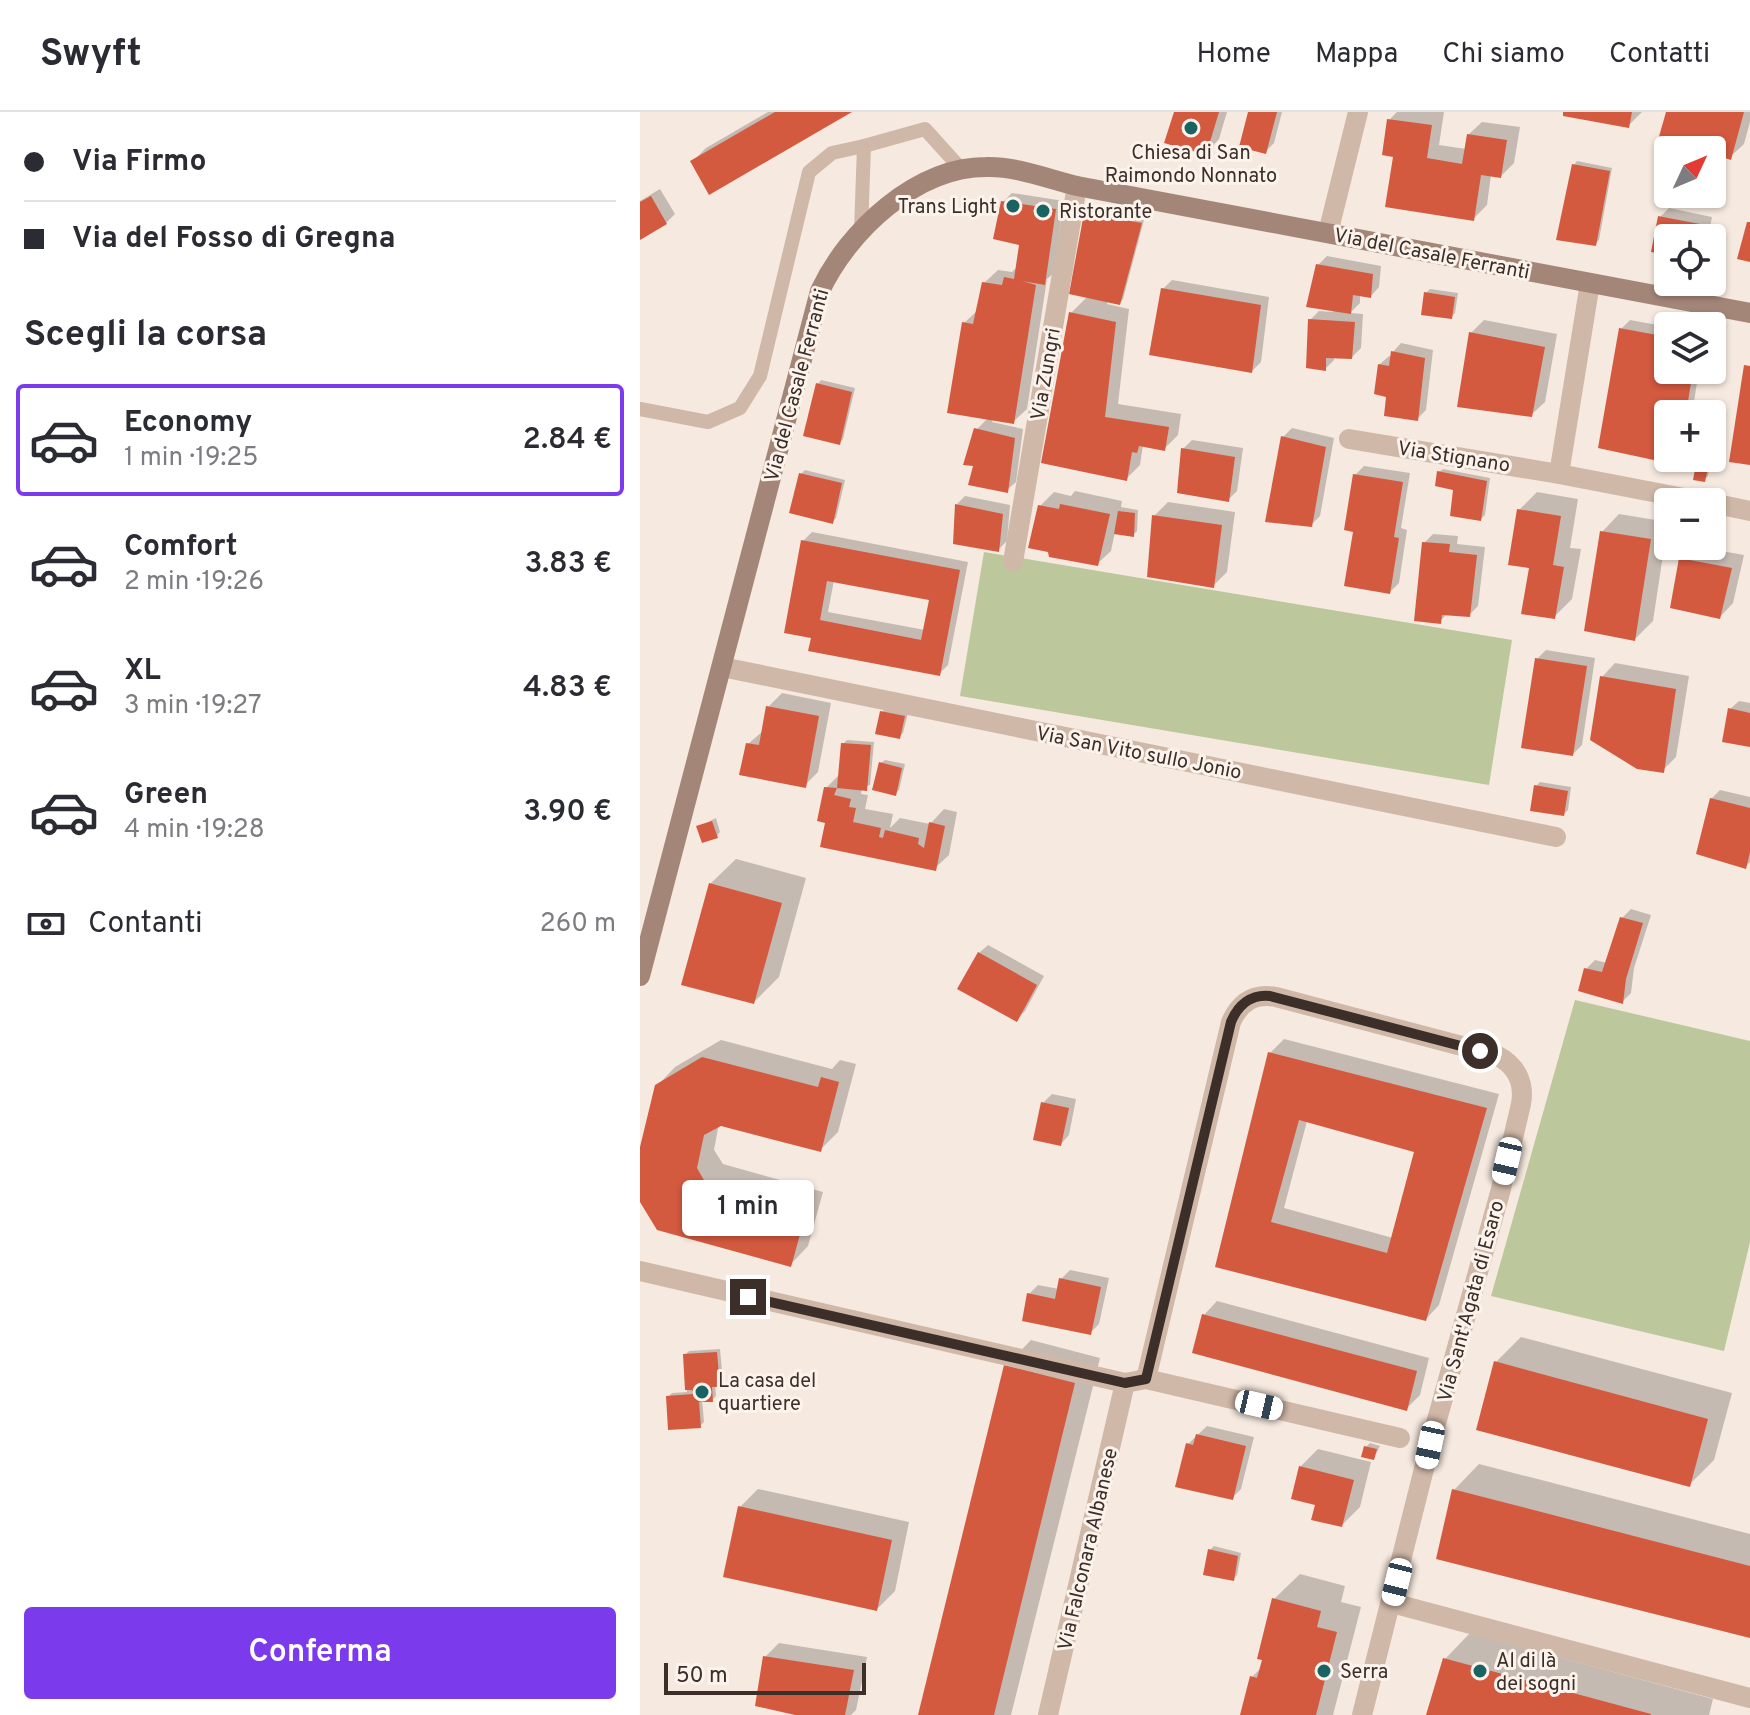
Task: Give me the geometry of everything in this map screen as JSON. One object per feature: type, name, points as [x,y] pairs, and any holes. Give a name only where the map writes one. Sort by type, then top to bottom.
[{"type":"street","points":[[1328,233],[1358,112]]},
{"type":"street","name":"Via del Casale Ferranti","points":[[640,976],[820,291],[837,260],[861,231],[902,195],[962,170],[995,167],[1077,186],[1750,313]]},
{"type":"street","name":"Via Zungri","points":[[1013,562],[1077,186]]},
{"type":"street","points":[[1559,474],[1590,283]]},
{"type":"street","name":"Via Stignano","points":[[1349,439],[1654,492]]},
{"type":"street","points":[[1726,506],[1750,511]]},
{"type":"street","name":"Via San Vito sullo Jonio","points":[[722,667],[1556,837]]},
{"type":"street","name":"Via Sant'Agata di Esaro","points":[[1146,1379],[1231,1022],[1249,999],[1263,995],[1276,997],[1488,1053],[1502,1058],[1517,1072],[1523,1091],[1501,1189],[1430,1445],[1362,1715]]},
{"type":"street","points":[[640,1271],[1125,1383],[1146,1379],[1400,1438]]},
{"type":"street","name":"Via Falconara Albanese","points":[[1048,1715],[1125,1383]]},
{"type":"street","points":[[1392,1603],[1750,1698]]},
{"type":"lane","points":[[919,112],[925,129],[962,170]]},
{"type":"lane","points":[[640,409],[708,422],[740,408],[760,376],[809,172],[832,153],[925,129]]},
{"type":"lane","points":[[861,231],[864,146]]},
{"type":"green space","points":[[984,552],[1512,640],[1489,785],[960,696]]},
{"type":"green space","points":[[1575,1000],[1750,1041],[1750,1242],[1724,1351],[1491,1296]]},
{"type":"building","points":[[775,112],[852,112],[709,195],[690,161]]},
{"type":"building","name":"Chiesa di San Raimondo Nonnato","points":[[1174,112],[1219,112],[1206,155],[1164,143]]},
{"type":"building","points":[[1248,112],[1277,112],[1266,154],[1239,147]]},
{"type":"building","points":[[1563,112],[1632,112],[1629,128],[1563,116]]},
{"type":"building","points":[[1666,112],[1744,112],[1731,160],[1726,158],[1726,136],[1659,136]]},
{"type":"building","points":[[1387,119],[1432,125],[1427,158],[1462,164],[1467,134],[1507,140],[1501,178],[1481,175],[1474,221],[1385,207],[1393,157],[1382,155]]},
{"type":"building","points":[[1572,164],[1610,171],[1596,246],[1556,240]]},
{"type":"building","points":[[651,196],[667,224],[640,240],[640,202]]},
{"type":"building","points":[[1001,201],[1056,209],[1045,285],[1022,281],[1036,285],[1014,424],[947,413],[962,322],[973,324],[982,282],[1002,285],[1004,277],[1014,279],[1019,245],[993,239]]},
{"type":"building","points":[[1084,213],[1142,223],[1120,305],[1069,294]]},
{"type":"building","points":[[1658,216],[1700,224],[1656,224]]},
{"type":"building","points":[[1747,222],[1750,222],[1750,262],[1737,259]]},
{"type":"building","points":[[1316,264],[1373,274],[1371,298],[1353,295],[1351,314],[1306,307]]},
{"type":"building","points":[[1161,288],[1261,305],[1252,373],[1149,355]]},
{"type":"building","points":[[1424,292],[1455,297],[1452,319],[1421,315]]},
{"type":"building","points":[[1069,312],[1116,322],[1105,417],[1169,427],[1165,451],[1139,446],[1137,453],[1132,452],[1127,481],[1041,463]]},
{"type":"building","points":[[1308,319],[1355,322],[1352,359],[1326,358],[1326,371],[1306,368]]},
{"type":"building","points":[[1619,328],[1654,334],[1654,384],[1691,384],[1688,400],[1654,400],[1654,460],[1598,448]]},
{"type":"building","points":[[1469,332],[1545,347],[1532,417],[1457,407]]},
{"type":"building","points":[[1391,351],[1425,358],[1418,421],[1384,416],[1386,397],[1374,394],[1378,364],[1389,366]]},
{"type":"building","points":[[1744,365],[1750,366],[1750,465],[1729,462]]},
{"type":"building","points":[[816,383],[852,392],[840,445],[803,436]]},
{"type":"building","points":[[974,428],[1015,438],[1008,493],[968,485],[973,466],[963,465]]},
{"type":"building","points":[[1281,436],[1326,447],[1312,527],[1265,522]]},
{"type":"building","points":[[1181,448],[1235,457],[1229,502],[1177,493]]},
{"type":"building","points":[[1437,471],[1487,481],[1481,521],[1450,516],[1453,490],[1435,486]]},
{"type":"building","points":[[1695,472],[1707,472],[1705,482],[1693,480]]},
{"type":"building","points":[[799,473],[842,483],[833,524],[789,513]]},
{"type":"building","points":[[1353,474],[1403,482],[1394,537],[1399,538],[1390,594],[1344,586],[1353,532],[1344,530]]},
{"type":"building","points":[[955,504],[1003,514],[999,552],[953,544]]},
{"type":"building","points":[[1060,504],[1110,514],[1098,566],[1049,557],[1048,552],[1028,548],[1038,505],[1059,509]]},
{"type":"building","points":[[1517,509],[1561,516],[1553,565],[1564,567],[1555,619],[1521,614],[1529,568],[1508,565]]},
{"type":"building","points":[[1118,511],[1135,513],[1134,537],[1114,534]]},
{"type":"building","points":[[1152,515],[1222,525],[1214,588],[1147,577]]},
{"type":"building","points":[[1600,531],[1651,539],[1635,641],[1584,631]]},
{"type":"building","points":[[801,540],[960,570],[940,676],[808,651],[811,638],[784,633]],"holes":[[[827,581],[929,600],[921,640],[820,620]]]},
{"type":"building","points":[[1422,542],[1450,544],[1449,552],[1477,555],[1470,617],[1442,615],[1441,624],[1414,621]]},
{"type":"building","points":[[1679,560],[1732,568],[1720,619],[1670,608]]},
{"type":"building","points":[[1535,658],[1587,666],[1573,756],[1521,748]]},
{"type":"building","points":[[1600,676],[1676,689],[1664,773],[1637,769],[1590,740]]},
{"type":"building","points":[[766,706],[819,716],[806,788],[739,775],[746,743],[759,745]]},
{"type":"building","points":[[1728,708],[1750,713],[1750,747],[1722,742]]},
{"type":"building","points":[[880,711],[905,716],[900,739],[875,734]]},
{"type":"building","points":[[841,743],[871,745],[867,791],[837,788]]},
{"type":"building","points":[[879,762],[902,768],[896,796],[872,790]]},
{"type":"building","points":[[1534,785],[1568,791],[1564,816],[1530,811]]},
{"type":"building","points":[[824,787],[837,788],[834,795],[851,799],[849,807],[856,808],[853,822],[881,828],[879,837],[883,838],[885,830],[919,838],[918,844],[924,848],[929,822],[945,826],[936,871],[820,847],[825,823],[817,821]]},
{"type":"building","points":[[1710,798],[1750,808],[1750,852],[1746,869],[1696,854]]},
{"type":"building","points":[[712,821],[718,838],[702,843],[696,826]]},
{"type":"building","points":[[709,883],[782,903],[754,1004],[681,985]]},
{"type":"building","points":[[1620,917],[1643,923],[1626,979],[1623,1004],[1578,991],[1584,968],[1602,972]]},
{"type":"building","points":[[978,952],[1037,985],[1017,1022],[957,989]]},
{"type":"building","points":[[1268,1052],[1487,1108],[1426,1321],[1215,1267]],"holes":[[[1299,1120],[1414,1152],[1387,1253],[1271,1222]]]},
{"type":"building","points":[[702,1057],[818,1087],[821,1077],[839,1082],[821,1152],[721,1126],[704,1135],[697,1168],[705,1182],[807,1209],[791,1267],[657,1230],[640,1202],[640,1147],[655,1085]]},
{"type":"building","points":[[1041,1102],[1069,1108],[1061,1146],[1033,1140]]},
{"type":"building","points":[[1059,1278],[1101,1287],[1091,1335],[1022,1321],[1027,1293],[1055,1299]]},
{"type":"building","points":[[1202,1314],[1417,1371],[1407,1411],[1192,1353]]},
{"type":"building","name":"La casa del quartiere","points":[[717,1352],[720,1387],[712,1387],[713,1402],[699,1402],[701,1428],[668,1430],[666,1396],[693,1394],[692,1390],[685,1390],[683,1354]]},
{"type":"building","points":[[1494,1361],[1708,1419],[1690,1487],[1476,1430]]},
{"type":"building","points":[[1004,1365],[1075,1383],[994,1715],[918,1715]]},
{"type":"building","points":[[1196,1434],[1246,1446],[1233,1500],[1175,1487],[1186,1443],[1193,1445]]},
{"type":"building","points":[[1364,1446],[1377,1449],[1374,1460],[1361,1457]]},
{"type":"building","points":[[1299,1466],[1354,1480],[1342,1527],[1311,1520],[1315,1505],[1291,1499]]},
{"type":"building","points":[[1452,1489],[1750,1566],[1750,1638],[1436,1559]]},
{"type":"building","points":[[738,1506],[892,1540],[877,1611],[723,1577]]},
{"type":"building","points":[[1208,1549],[1238,1556],[1234,1581],[1203,1575]]},
{"type":"building","points":[[1272,1598],[1321,1611],[1317,1627],[1337,1632],[1316,1715],[1240,1715],[1250,1676],[1257,1678],[1262,1660],[1257,1659]]},
{"type":"building","points":[[763,1656],[854,1670],[845,1715],[795,1715],[755,1706]]},
{"type":"building","points":[[1443,1658],[1651,1714],[1651,1715],[1426,1715]]},
{"type":"place","name":"Chiesa di San Raimondo Nonnato","points":[[1191,128]]},
{"type":"place","name":"Trans Light","points":[[1013,206]]},
{"type":"place","name":"Ristorante","points":[[1043,211]]},
{"type":"place","name":"La casa del quartiere","points":[[702,1392]]},
{"type":"place","name":"Serra","points":[[1324,1671]]},
{"type":"place","name":"Al di là dei sogni","points":[[1480,1671]]},
{"type":"route","points":[[748,1297],[1125,1383],[1146,1379],[1231,1022],[1243,1004],[1249,999],[1270,996],[1480,1051]]}]
